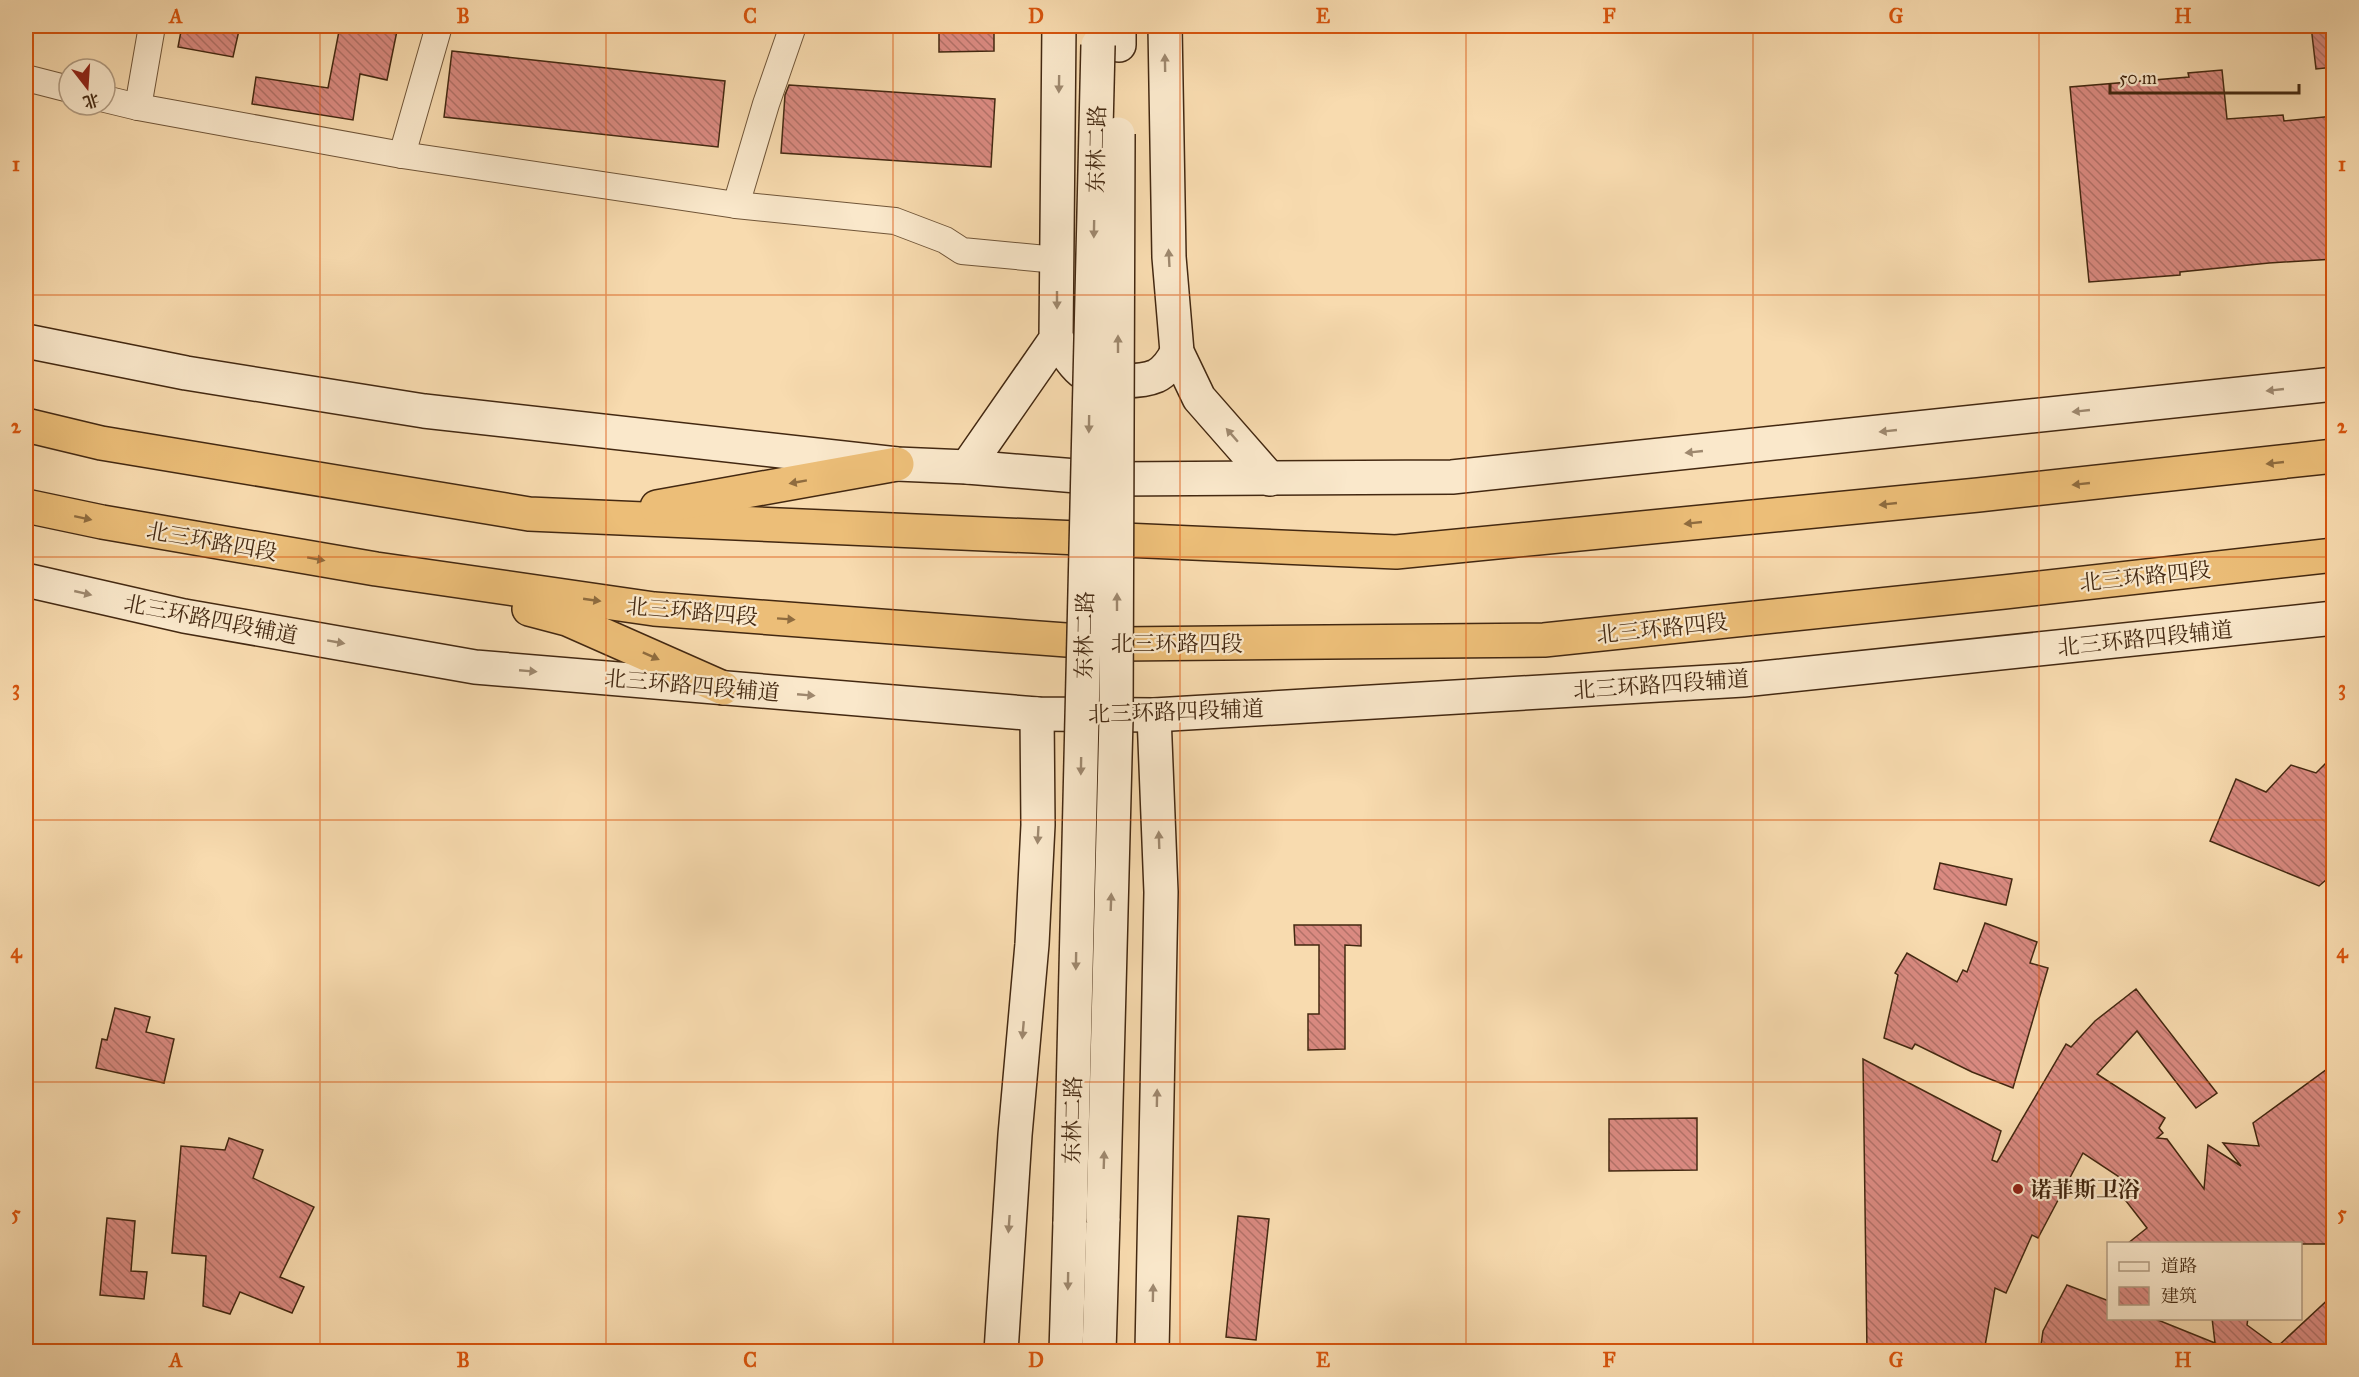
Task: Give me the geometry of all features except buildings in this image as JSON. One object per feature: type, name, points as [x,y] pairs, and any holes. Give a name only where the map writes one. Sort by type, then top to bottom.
[{"type":"highway","points":[[26,425],[101,443],[529,514],[1396,552],[1978,495],[2334,456]]},
{"type":"highway","points":[[598,518],[897,464]]},
{"type":"highway","name":"北三环路四段","points":[[26,506],[102,522],[376,569],[654,609],[1120,644],[1544,640],[2334,555]]},
{"type":"highway","points":[[376,569],[567,619],[723,688]]},
{"type":"main road","points":[[967,467],[1056,339],[1059,26]]},
{"type":"main road","points":[[1165,26],[1168,257],[1177,352],[1199,398],[1270,479]]},
{"type":"main road","name":"东林二路","points":[[1099,1352],[1116,718],[1108,35]]},
{"type":"main road","name":"东林二路","points":[[1066,1352],[1108,35]]},
{"type":"main road","points":[[1056,339],[1086,374],[1108,380],[1145,379],[1156,376],[1165,370],[1177,352]]},
{"type":"main road","points":[[26,341],[186,373],[424,411],[897,464],[967,467],[1113,479],[1452,477],[2334,384]]},
{"type":"main road","name":"北三环路四段辅道","points":[[26,580],[184,616],[475,667],[1037,714],[1154,715],[1743,680],[2334,618]]},
{"type":"main road","points":[[1001,1352],[1015,1135],[1032,944],[1038,825],[1037,714]]},
{"type":"main road","points":[[1152,1352],[1161,892],[1154,715]]},
{"type":"street","points":[[138,107],[152,26]]},
{"type":"street","points":[[402,155],[439,26]]},
{"type":"street","points":[[736,205],[766,104],[793,26]]},
{"type":"street","points":[[26,78],[57,86]]},
{"type":"street","points":[[117,102],[402,155],[736,205],[895,220],[945,240],[962,251],[1057,260]]},
{"type":"place","name":"诺菲斯卫浴","points":[[2018,1189]]}]
